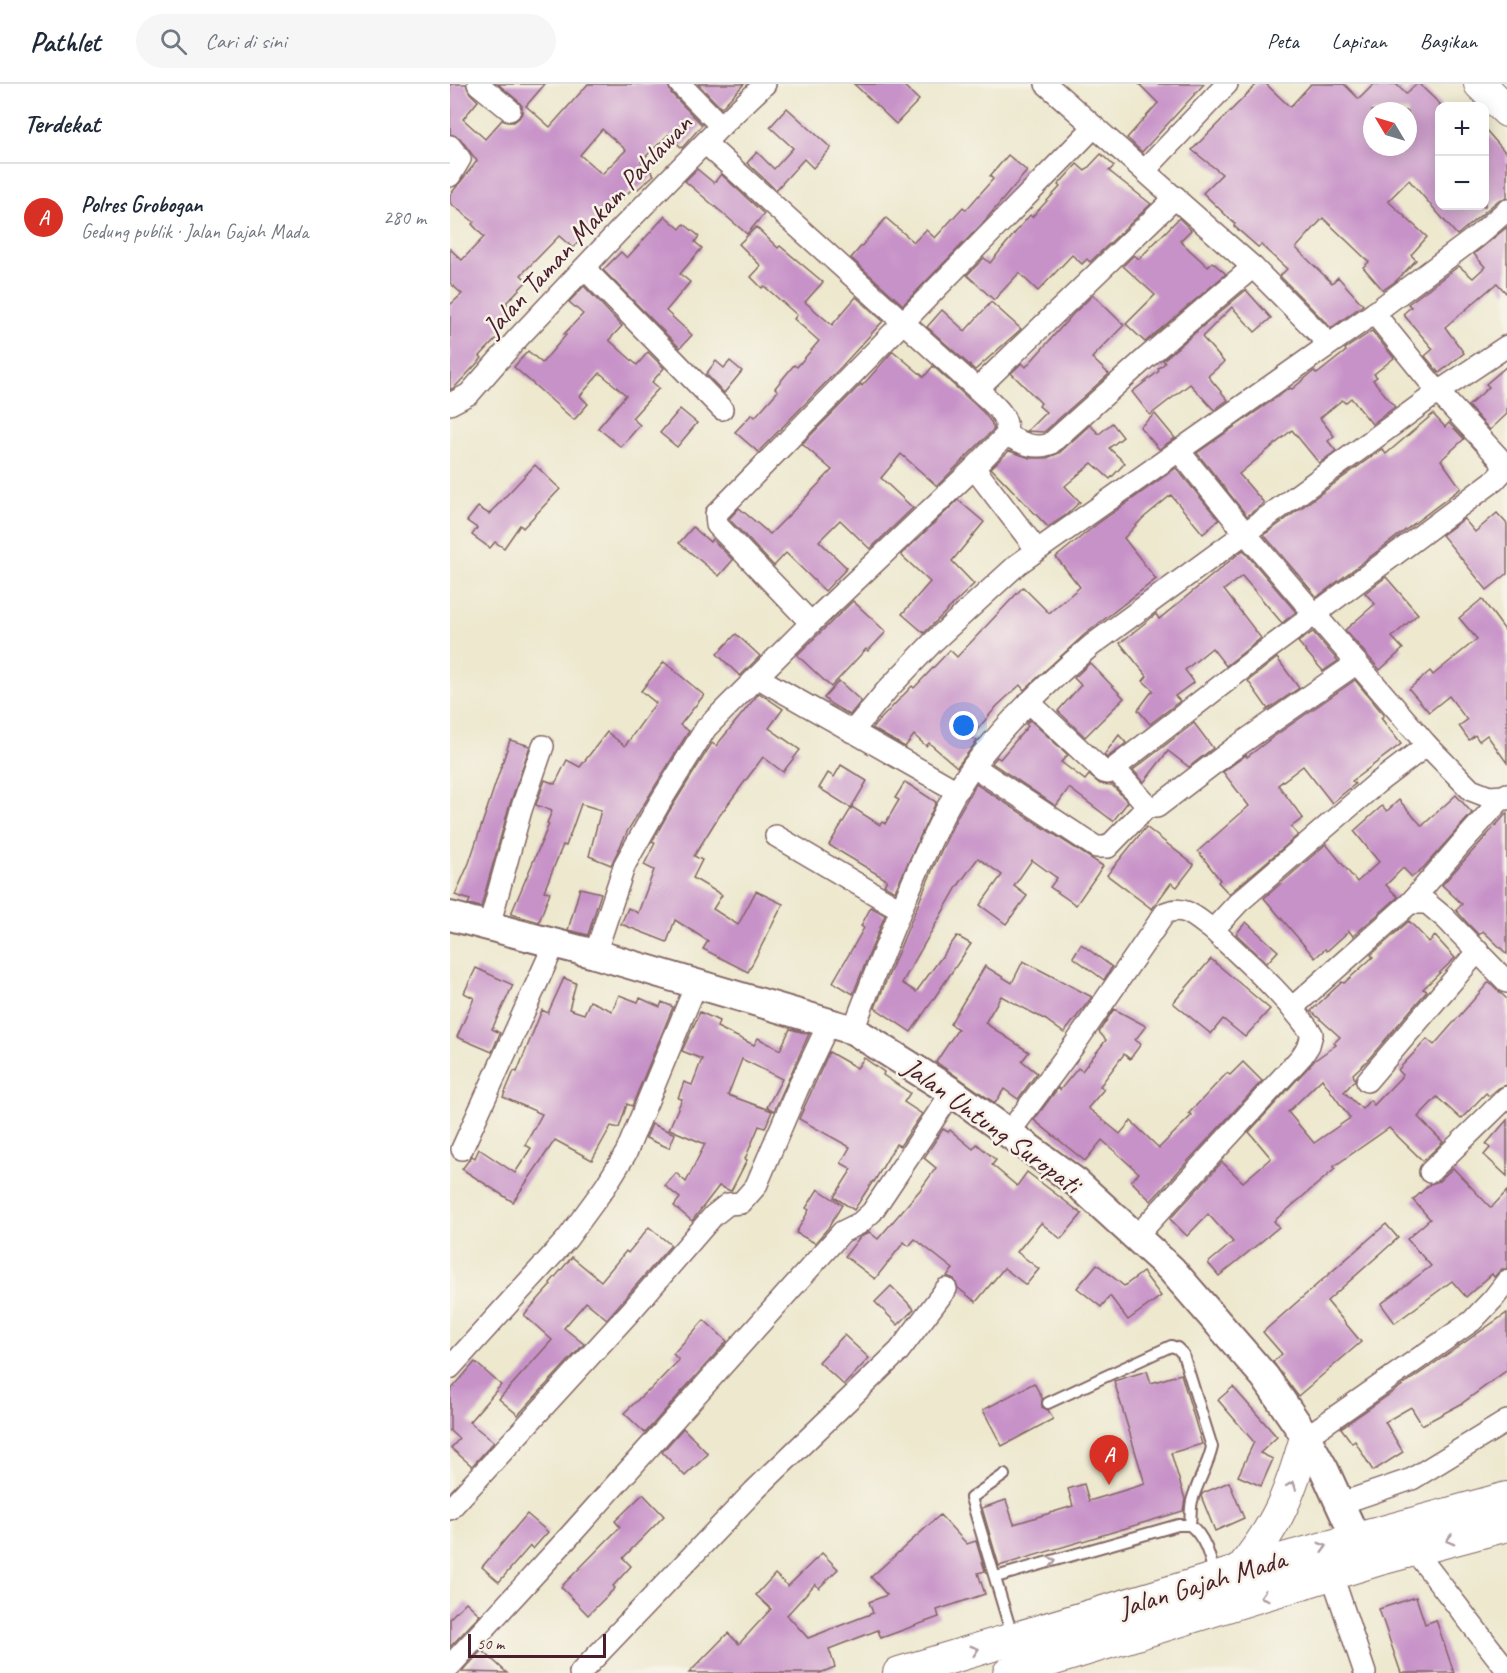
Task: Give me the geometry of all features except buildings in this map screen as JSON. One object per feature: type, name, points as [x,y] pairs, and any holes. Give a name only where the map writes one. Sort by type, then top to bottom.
[{"type":"main road","points":[[1479,84],[1507,111]]},
{"type":"main road","name":"Jalan Untung Suropati","points":[[450,916],[595,954],[842,1026],[952,1092],[1077,1183],[1170,1269],[1314,1432],[1324,1469],[1358,1552]]},
{"type":"main road","points":[[1228,1575],[1263,1542],[1281,1512],[1314,1432]]},
{"type":"main road","name":"Jalan Gajah Mada","points":[[899,1673],[1228,1575],[1358,1552],[1407,1538],[1507,1498]]},
{"type":"main road","name":"Jalan Gajah Mada","points":[[1407,1538],[1507,1526]]},
{"type":"main road","name":"Jalan Gajah Mada","points":[[1009,1673],[1332,1575],[1358,1552]]},
{"type":"street","points":[[478,84],[510,110]]},
{"type":"street","points":[[680,84],[720,126]]},
{"type":"street","name":"Jalan Taman Makam Pahlawan","points":[[450,404],[469,394],[584,268],[720,126],[765,84]]},
{"type":"street","points":[[1046,84],[1253,267],[1329,344]]},
{"type":"street","points":[[1145,170],[1227,84]]},
{"type":"street","points":[[811,622],[717,525],[716,514],[1094,127]]},
{"type":"street","points":[[595,954],[626,864],[658,804],[706,728],[811,622],[974,468],[1006,435],[1008,428],[1001,412],[977,389],[705,143]]},
{"type":"street","points":[[450,146],[460,159],[450,176]]},
{"type":"street","points":[[977,389],[1176,197]]},
{"type":"street","points":[[852,732],[886,690],[934,641],[1018,564],[1374,313],[1477,236],[1507,210]]},
{"type":"street","points":[[1006,435],[1032,446],[1041,447],[1050,444],[1253,267]]},
{"type":"street","points":[[584,268],[722,408]]},
{"type":"street","points":[[1029,702],[1104,772],[1108,773],[1503,472],[1499,458],[1438,392],[1374,313]]},
{"type":"street","points":[[450,1509],[632,1311],[713,1216],[729,1204],[741,1203],[750,1195],[798,1088],[842,1026],[957,791],[973,766],[1029,702],[1047,683],[1092,645],[1438,392],[1507,346]]},
{"type":"street","points":[[1179,451],[1246,534],[1427,745],[1471,790],[1489,797],[1506,797]]},
{"type":"street","points":[[974,468],[1037,550]]},
{"type":"street","points":[[1115,769],[1148,806],[1157,807],[1233,749],[1357,663]]},
{"type":"street","points":[[757,677],[957,791]]},
{"type":"street","points":[[1213,930],[1238,903],[1377,783],[1427,745]]},
{"type":"street","points":[[489,926],[521,810],[543,746]]},
{"type":"street","points":[[973,766],[1096,848],[1108,847],[1148,806]]},
{"type":"street","points":[[1293,1007],[1410,903],[1506,797]]},
{"type":"street","points":[[776,836],[900,909]]},
{"type":"street","points":[[1410,903],[1427,903],[1445,918],[1507,982]]},
{"type":"street","points":[[1008,1134],[1075,1044],[1165,913],[1173,909],[1181,909],[1213,930],[1293,1007],[1312,1034],[1310,1045],[1135,1238]]},
{"type":"street","points":[[462,1149],[555,944]]},
{"type":"street","points":[[1367,1081],[1478,951]]},
{"type":"street","points":[[450,1368],[567,1239],[605,1187],[626,1153],[696,985]]},
{"type":"street","points":[[450,1666],[582,1523],[842,1232],[860,1223],[872,1212],[952,1092]]},
{"type":"street","points":[[1430,1172],[1507,1097]]},
{"type":"street","points":[[1314,1432],[1472,1321],[1507,1281]]},
{"type":"street","points":[[580,1673],[754,1491],[899,1352],[946,1290]]},
{"type":"street","points":[[1339,1504],[1412,1479],[1507,1421]]},
{"type":"street","points":[[1407,1538],[1507,1670]]},
{"type":"street","points":[[1332,1575],[1365,1673]]},
{"type":"lane","points":[[1048,1404],[1171,1346],[1177,1348],[1183,1354],[1212,1447],[1192,1502],[1190,1525]]},
{"type":"lane","points":[[1004,1475],[970,1498],[1013,1638]]},
{"type":"lane","points":[[996,1577],[1178,1525],[1190,1525],[1198,1531],[1206,1546],[1228,1575]]},
{"type":"place","name":"Polres Grobogan","points":[[1109,1485]]}]
